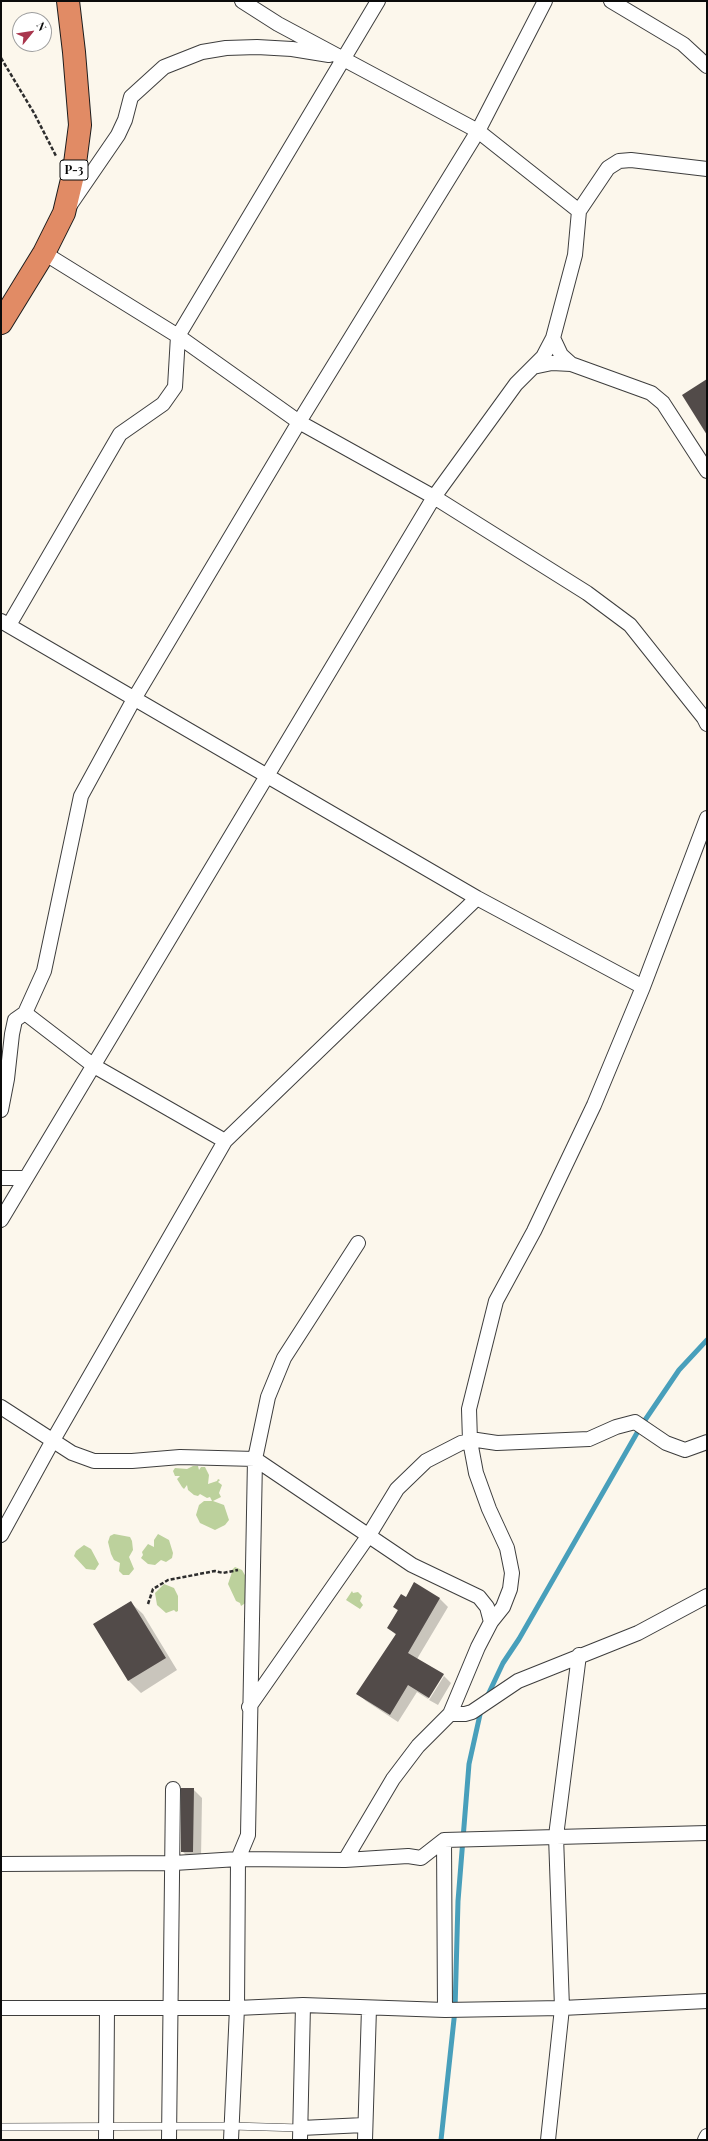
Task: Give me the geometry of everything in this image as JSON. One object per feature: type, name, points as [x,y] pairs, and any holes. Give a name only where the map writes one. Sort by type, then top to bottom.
[{"type":"highway","name":"P-3","points":[[1,323],[44,253],[64,214],[74,170],[80,125],[68,1]]},
{"type":"street","points":[[242,1],[278,24],[343,57],[478,131],[579,211]]},
{"type":"street","points":[[378,1],[343,57],[178,336],[175,388],[163,404],[120,434],[5,623],[134,699],[267,774],[477,898],[643,987]]},
{"type":"street","points":[[1,1110],[7,1079],[12,1034],[16,1020],[25,1013],[44,971],[81,796],[134,699],[299,422],[478,131],[546,1]]},
{"type":"street","points":[[611,1],[683,44],[707,66]]},
{"type":"street","points":[[64,214],[118,135],[125,120],[131,97],[151,76],[164,67],[202,52],[226,48],[257,47],[292,49],[343,57]]},
{"type":"street","points":[[1,1220],[434,497],[516,384],[543,356],[553,338],[562,299],[575,255],[579,211],[608,168],[619,161],[631,160],[707,169]]},
{"type":"street","points":[[44,253],[178,336],[299,422],[434,497],[587,593],[630,625],[704,718],[707,724]]},
{"type":"street","points":[[553,338],[561,355],[571,364]]},
{"type":"street","points":[[533,367],[552,363],[571,364],[650,393],[663,403],[707,472]]},
{"type":"street","points":[[346,1860],[393,1779],[418,1746],[450,1714],[478,1647],[491,1622],[503,1607],[510,1589],[512,1574],[507,1548],[489,1509],[476,1473],[470,1441],[469,1409],[496,1301],[534,1230],[594,1105],[643,987],[707,818]]},
{"type":"street","points":[[1,1535],[52,1442],[225,1142],[477,898]]},
{"type":"street","points":[[25,1013],[94,1066],[225,1142]]},
{"type":"street","points":[[1,1178],[26,1178]]},
{"type":"street","points":[[231,2133],[237,2008],[238,1859],[248,1835],[249,1707],[255,1459],[268,1397],[284,1358],[358,1243]]},
{"type":"street","points":[[1,1407],[52,1442],[72,1453],[94,1461],[132,1461],[180,1457],[255,1459],[412,1565],[479,1597],[487,1607],[491,1622]]},
{"type":"street","points":[[249,1707],[369,1535],[397,1489],[426,1461],[461,1442],[470,1441],[497,1443],[589,1439],[616,1426],[634,1422],[666,1444],[685,1450],[707,1442]]},
{"type":"street","points":[[450,1714],[465,1714],[472,1712],[518,1681],[638,1633],[707,1596]]},
{"type":"street","points":[[548,2140],[562,2008],[556,1836],[580,1655]]},
{"type":"street","points":[[169,2134],[174,1863],[173,1789]]},
{"type":"street","points":[[1,1864],[174,1863],[238,1859],[346,1860],[408,1856],[421,1858],[444,1840],[707,1833]]},
{"type":"street","points":[[444,1840],[445,2010]]},
{"type":"street","points":[[1,2008],[237,2008],[303,2005],[445,2010],[562,2008],[707,2001]]},
{"type":"street","points":[[303,2005],[300,2134],[364,2125]]},
{"type":"street","points":[[365,2140],[364,2125],[369,2008]]},
{"type":"street","points":[[106,2134],[107,2009]]},
{"type":"street","points":[[705,2140],[707,2136]]},
{"type":"lane","points":[[1,2127],[106,2134],[300,2134]]},
{"type":"path","points":[[1,58],[34,113],[58,164]]},
{"type":"path","points":[[148,1604],[153,1589],[168,1580],[215,1571],[223,1573],[253,1569]]},
{"type":"green space","points":[[193,1466],[198,1466],[199,1470],[201,1467],[205,1467],[209,1475],[208,1484],[217,1481],[218,1479],[220,1480],[218,1482],[222,1485],[219,1493],[221,1497],[213,1501],[224,1505],[229,1520],[225,1525],[215,1530],[200,1523],[196,1515],[199,1505],[204,1501],[212,1501],[210,1497],[207,1498],[200,1494],[198,1496],[194,1495],[188,1490],[187,1485],[184,1489],[177,1479],[180,1476],[175,1476],[173,1471],[175,1468],[187,1469]]},
{"type":"green space","points":[[114,1534],[130,1537],[132,1541],[133,1550],[129,1557],[134,1569],[129,1575],[123,1575],[119,1571],[120,1563],[114,1560],[111,1554],[108,1542],[110,1536]]},
{"type":"green space","points":[[158,1534],[169,1540],[173,1553],[172,1558],[166,1562],[161,1560],[155,1565],[148,1564],[141,1558],[143,1555],[142,1552],[148,1544],[154,1547],[154,1540]]},
{"type":"green space","points":[[84,1545],[91,1549],[99,1564],[95,1570],[86,1569],[74,1556],[76,1551]]},
{"type":"green space","points":[[235,1567],[242,1570],[246,1577],[247,1602],[241,1606],[240,1603],[236,1601],[228,1584]]},
{"type":"green space","points":[[164,1584],[174,1588],[178,1596],[178,1611],[176,1612],[174,1610],[166,1613],[157,1605],[155,1593]]},
{"type":"green space","points":[[352,1591],[353,1593],[358,1592],[362,1596],[360,1601],[363,1605],[360,1609],[346,1600]]},
{"type":"building","points":[[707,379],[707,435],[682,395]]},
{"type":"building","points":[[414,1582],[440,1598],[408,1653],[444,1674],[429,1698],[408,1685],[390,1715],[356,1694],[396,1634],[387,1628],[398,1610],[393,1607],[401,1594],[406,1597]]},
{"type":"building","points":[[131,1601],[166,1658],[128,1681],[93,1624]]},
{"type":"building","points":[[181,1788],[194,1788],[193,1852],[181,1852]]},
{"type":"waterway","points":[[487,1697],[503,1663],[519,1639],[641,1426],[679,1370],[707,1340]]},
{"type":"waterway","points":[[441,2140],[455,2010],[458,1901],[469,1764],[481,1710]]}]
